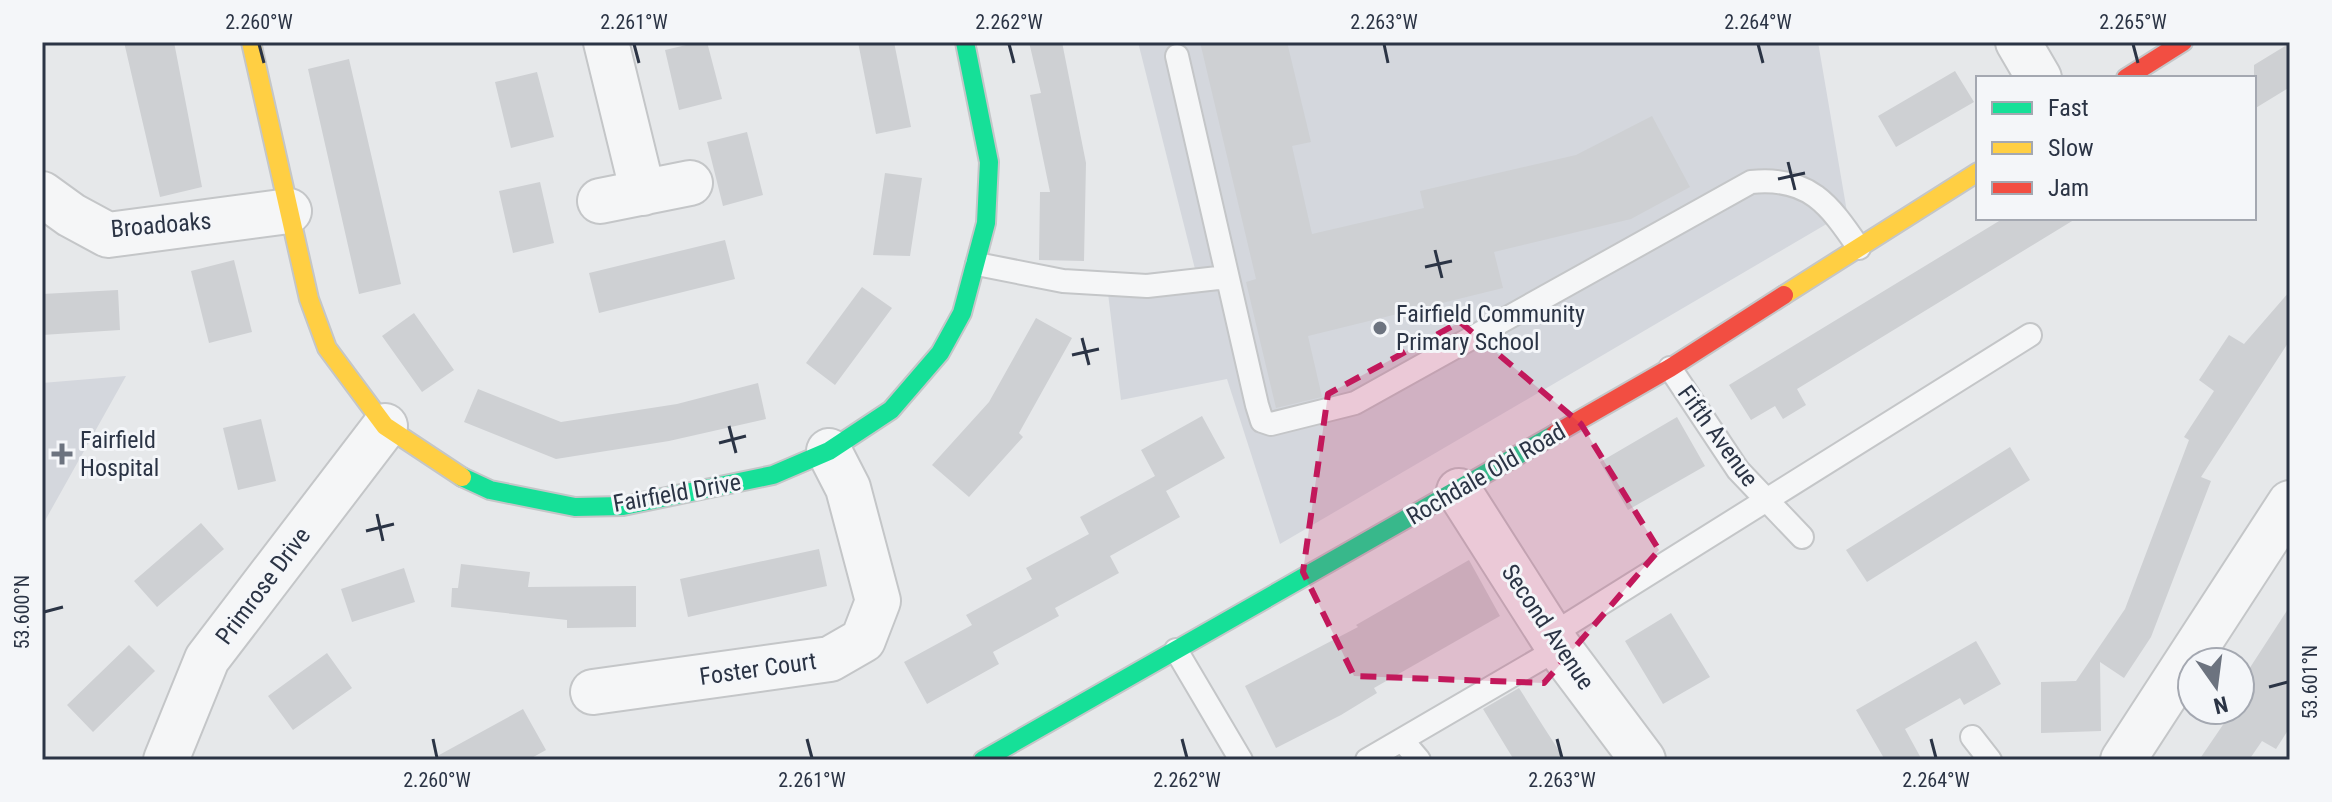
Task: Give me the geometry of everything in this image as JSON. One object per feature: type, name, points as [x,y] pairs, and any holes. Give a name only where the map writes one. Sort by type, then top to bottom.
[{"type":"street","name":"Fairfield Drive","points":[[251,42],[309,299],[327,348],[385,426],[450,472],[490,490],[575,507],[623,506],[773,475],[829,451],[891,410],[940,353],[962,313],[986,223],[989,162],[965,42]]},
{"type":"street","points":[[606,42],[643,193]]},
{"type":"street","points":[[2018,42],[2038,76]]},
{"type":"street","points":[[2129,76],[2183,42]]},
{"type":"street","name":"Rochdale Old Road","points":[[983,760],[1670,368],[1976,173]]},
{"type":"street","points":[[600,201],[690,183]]},
{"type":"street","name":"Broadoaks","points":[[42,194],[71,215],[108,235],[289,211]]},
{"type":"street","name":"Primrose Drive","points":[[166,760],[207,659],[385,426]]},
{"type":"street","name":"Foster Court","points":[[593,692],[830,659],[863,640],[878,601],[848,488],[829,451]]},
{"type":"street","name":"Second Avenue","points":[[1459,491],[1555,642],[1643,760]]},
{"type":"street","points":[[2123,760],[2290,503]]},
{"type":"lane","points":[[1177,56],[1257,405],[1262,421],[1271,424],[1355,403],[1751,182],[1771,180],[1803,187],[1831,206],[1859,248]]},
{"type":"lane","points":[[977,264],[1063,281],[1147,286],[1227,277]]},
{"type":"lane","points":[[1367,760],[2030,335]]},
{"type":"lane","name":"Fifth Avenue","points":[[1670,368],[1738,470],[1802,537]]},
{"type":"lane","points":[[1176,650],[1241,760]]},
{"type":"lane","points":[[1972,737],[1990,760]]},
{"type":"lane","points":[[1402,740],[1419,760]]},
{"type":"highlighted area","points":[[1460,322],[1581,424],[1659,550],[1544,683],[1354,676],[1303,572],[1328,394]]},
{"type":"shaded area","name":"Fairfield Community Primary School","points":[[1138,42],[1818,42],[1847,212],[1280,544],[1227,379],[1121,400],[1106,277],[1195,269]]},
{"type":"shaded area","name":"Fairfield Hospital","points":[[126,376],[42,526],[42,383]]},
{"type":"building","points":[[124,42],[174,42],[202,187],[160,197]]},
{"type":"building","points":[[707,42],[722,99],[679,110],[665,50]]},
{"type":"building","points":[[858,42],[894,42],[911,127],[876,134]]},
{"type":"building","points":[[1029,42],[1062,42],[1086,163],[1084,261],[1039,260],[1040,192],[1050,192],[1030,95],[1041,93]]},
{"type":"building","points":[[1200,42],[1287,42],[1311,142],[1292,146],[1312,234],[1424,208],[1420,191],[1576,155],[1652,116],[1690,187],[1631,219],[1494,252],[1503,288],[1308,336],[1322,397],[1276,408],[1246,282],[1256,279]]},
{"type":"building","points":[[2290,43],[2290,87],[2256,108],[2256,76],[2254,65]]},
{"type":"building","points":[[349,59],[401,284],[359,294],[308,69]]},
{"type":"building","points":[[1955,71],[1974,102],[1896,147],[1878,116]]},
{"type":"building","points":[[537,72],[554,137],[511,148],[495,82]]},
{"type":"building","points":[[747,132],[763,195],[723,206],[707,142]]},
{"type":"building","points":[[885,173],[922,178],[910,256],[873,255]]},
{"type":"building","points":[[540,182],[554,243],[513,253],[499,191]]},
{"type":"building","points":[[2001,220],[2074,220],[1797,389],[1806,405],[1783,419],[1775,406],[1751,420],[1729,385]]},
{"type":"building","points":[[725,240],[735,279],[599,313],[589,273]]},
{"type":"building","points":[[234,260],[252,332],[209,343],[191,271]]},
{"type":"building","points":[[862,287],[892,308],[835,385],[806,363]]},
{"type":"building","points":[[118,290],[120,330],[42,335],[42,294]]},
{"type":"building","points":[[2290,291],[2290,340],[2201,477],[2211,481],[2151,637],[2124,678],[2100,662],[2101,731],[2041,733],[2041,682],[2076,681],[2125,609],[2189,440],[2184,437],[2214,391],[2199,380],[2229,335],[2244,344]]},
{"type":"building","points":[[414,313],[454,370],[422,392],[382,336]]},
{"type":"building","points":[[1036,318],[1072,338],[1019,433],[1023,437],[969,497],[932,465],[989,402]]},
{"type":"building","points":[[758,383],[766,419],[669,441],[556,459],[464,422],[478,389],[561,422],[677,404]]},
{"type":"building","points":[[1202,416],[1225,458],[1166,491],[1180,517],[1110,556],[1119,573],[1055,608],[1059,616],[993,652],[999,664],[927,704],[904,662],[972,625],[966,615],[1032,579],[1026,568],[1089,534],[1080,517],[1155,476],[1141,450]]},
{"type":"building","points":[[1677,417],[1705,466],[1628,510],[1600,462]]},
{"type":"building","points":[[261,419],[276,481],[238,490],[223,428]]},
{"type":"building","points":[[2010,447],[2030,480],[1867,582],[1846,550]]},
{"type":"building","points":[[201,523],[224,549],[157,607],[134,581]]},
{"type":"building","points":[[819,549],[827,586],[688,617],[680,579]]},
{"type":"building","points":[[1469,560],[1500,616],[1374,688],[1377,693],[1341,715],[1276,748],[1245,686],[1358,627],[1356,625]]},
{"type":"building","points":[[461,564],[530,572],[528,587],[636,586],[636,627],[567,628],[567,620],[451,607],[452,588],[458,588]]},
{"type":"building","points":[[404,568],[415,602],[352,622],[341,589]]},
{"type":"building","points":[[2290,606],[2290,727],[2276,749],[2262,741],[2249,760],[2199,760],[2222,726],[2256,726],[2256,658]]},
{"type":"building","points":[[1671,613],[1710,677],[1663,704],[1625,641]]},
{"type":"building","points":[[1976,641],[2001,684],[1964,705],[1960,698],[1905,729],[1922,760],[1885,760],[1856,710]]},
{"type":"building","points":[[129,645],[155,671],[93,732],[67,705]]},
{"type":"building","points":[[327,653],[352,688],[293,730],[268,696]]},
{"type":"building","points":[[1519,688],[1565,760],[1514,760],[1483,709]]},
{"type":"building","points":[[523,709],[546,750],[528,760],[430,760]]},
{"type":"traffic: fast","points":[[462,477],[490,490],[575,507],[623,506],[773,475],[829,451],[891,410],[940,353],[962,313],[986,223],[989,162],[965,42]]},
{"type":"traffic: fast","points":[[983,760],[1555,434]]},
{"type":"traffic: slow","points":[[251,42],[309,299],[327,348],[385,426],[462,477]]},
{"type":"traffic: slow","points":[[1784,295],[1976,173]]},
{"type":"traffic: jam","points":[[2129,76],[2183,42]]},
{"type":"traffic: jam","points":[[1555,434],[1670,368],[1784,295]]},
{"type":"place","name":"Fairfield Community Primary School","points":[[1380,328]]},
{"type":"place","name":"Fairfield Hospital","points":[[62,454]]}]
